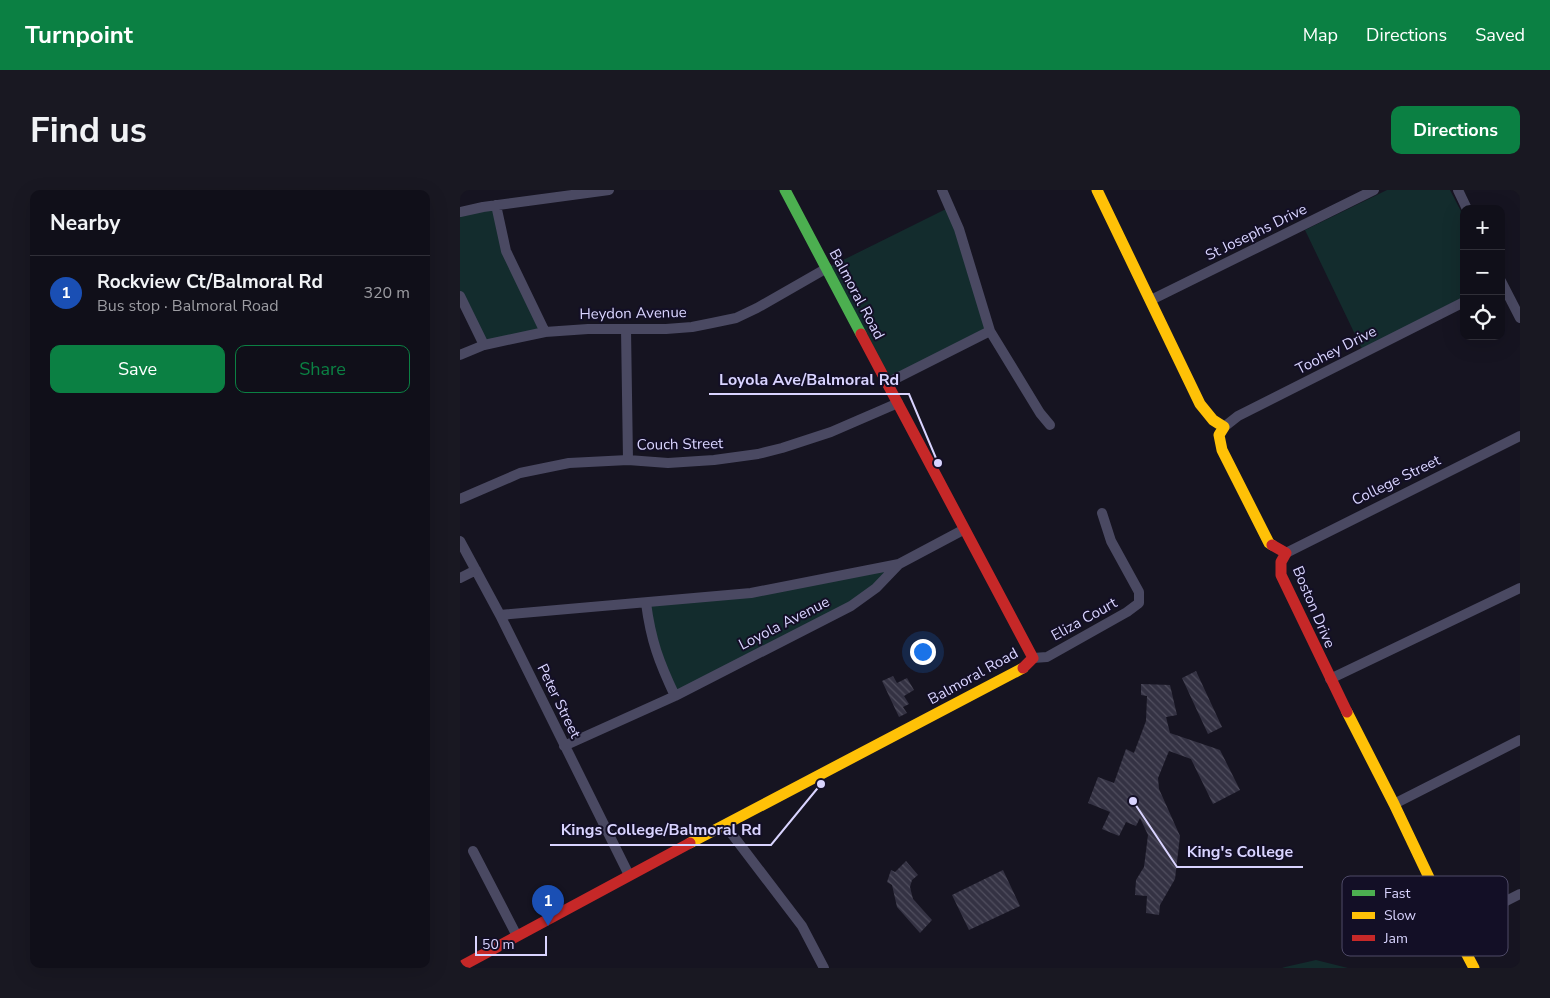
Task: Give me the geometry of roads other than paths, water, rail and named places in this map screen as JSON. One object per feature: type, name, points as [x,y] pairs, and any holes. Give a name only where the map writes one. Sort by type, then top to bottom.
[{"type":"street","points":[[460,212],[496,205],[609,190]]},
{"type":"street","name":"Balmoral Road","points":[[460,967],[629,875],[1022,669],[1033,658],[785,190]]},
{"type":"street","points":[[942,190],[959,228],[990,331],[1040,413],[1050,425]]},
{"type":"street","points":[[1097,190],[1200,404],[1216,424],[1224,426]]},
{"type":"street","name":"St Josephs Drive","points":[[1151,300],[1374,190]]},
{"type":"street","points":[[1458,190],[1465,205]]},
{"type":"street","points":[[496,205],[506,251],[545,332]]},
{"type":"street","name":"Heydon Avenue","points":[[460,355],[484,344],[545,332],[588,328],[692,327],[736,318],[827,268]]},
{"type":"street","points":[[1505,288],[1520,318]]},
{"type":"street","points":[[460,296],[484,344]]},
{"type":"street","name":"Toohey Drive","points":[[1224,426],[1238,416],[1460,304]]},
{"type":"street","points":[[626,329],[628,460]]},
{"type":"street","points":[[887,383],[990,331]]},
{"type":"street","name":"Couch Street","points":[[460,499],[520,474],[569,462],[628,460],[668,463],[714,460],[758,454],[831,432],[898,403]]},
{"type":"street","name":"Boston Drive","points":[[1224,426],[1219,435],[1222,450],[1269,543],[1286,553],[1281,562],[1281,575],[1330,680],[1394,804],[1428,876]]},
{"type":"street","name":"College Street","points":[[1286,553],[1520,436]]},
{"type":"street","name":"Eliza Court","points":[[1033,658],[1047,657],[1127,612],[1139,603],[1139,592],[1111,541],[1102,513]]},
{"type":"street","name":"Loyola Avenue","points":[[500,615],[751,593],[899,564],[964,530]]},
{"type":"street","name":"Peter Street","points":[[460,541],[500,615],[629,875]]},
{"type":"street","name":"Loyola Avenue","points":[[564,746],[675,696],[852,606],[876,588],[899,564]]},
{"type":"street","points":[[460,578],[476,570]]},
{"type":"street","points":[[1330,680],[1520,588]]},
{"type":"street","points":[[646,603],[654,646],[660,666],[675,696]]},
{"type":"street","points":[[1394,804],[1520,740]]},
{"type":"street","points":[[724,825],[802,926],[824,968]]},
{"type":"street","points":[[473,851],[517,936]]},
{"type":"street","points":[[1508,900],[1520,894]]},
{"type":"street","name":"Boston Drive","points":[[1468,956],[1474,968]]},
{"type":"place","name":"Loyola Ave/Balmoral Rd","points":[[938,463]]},
{"type":"place","name":"Kings College/Balmoral Rd","points":[[821,784]]},
{"type":"place","name":"King's College","points":[[1133,801]]},
{"type":"place","name":"Rockview Ct/Balmoral Rd","points":[[548,926]]}]
